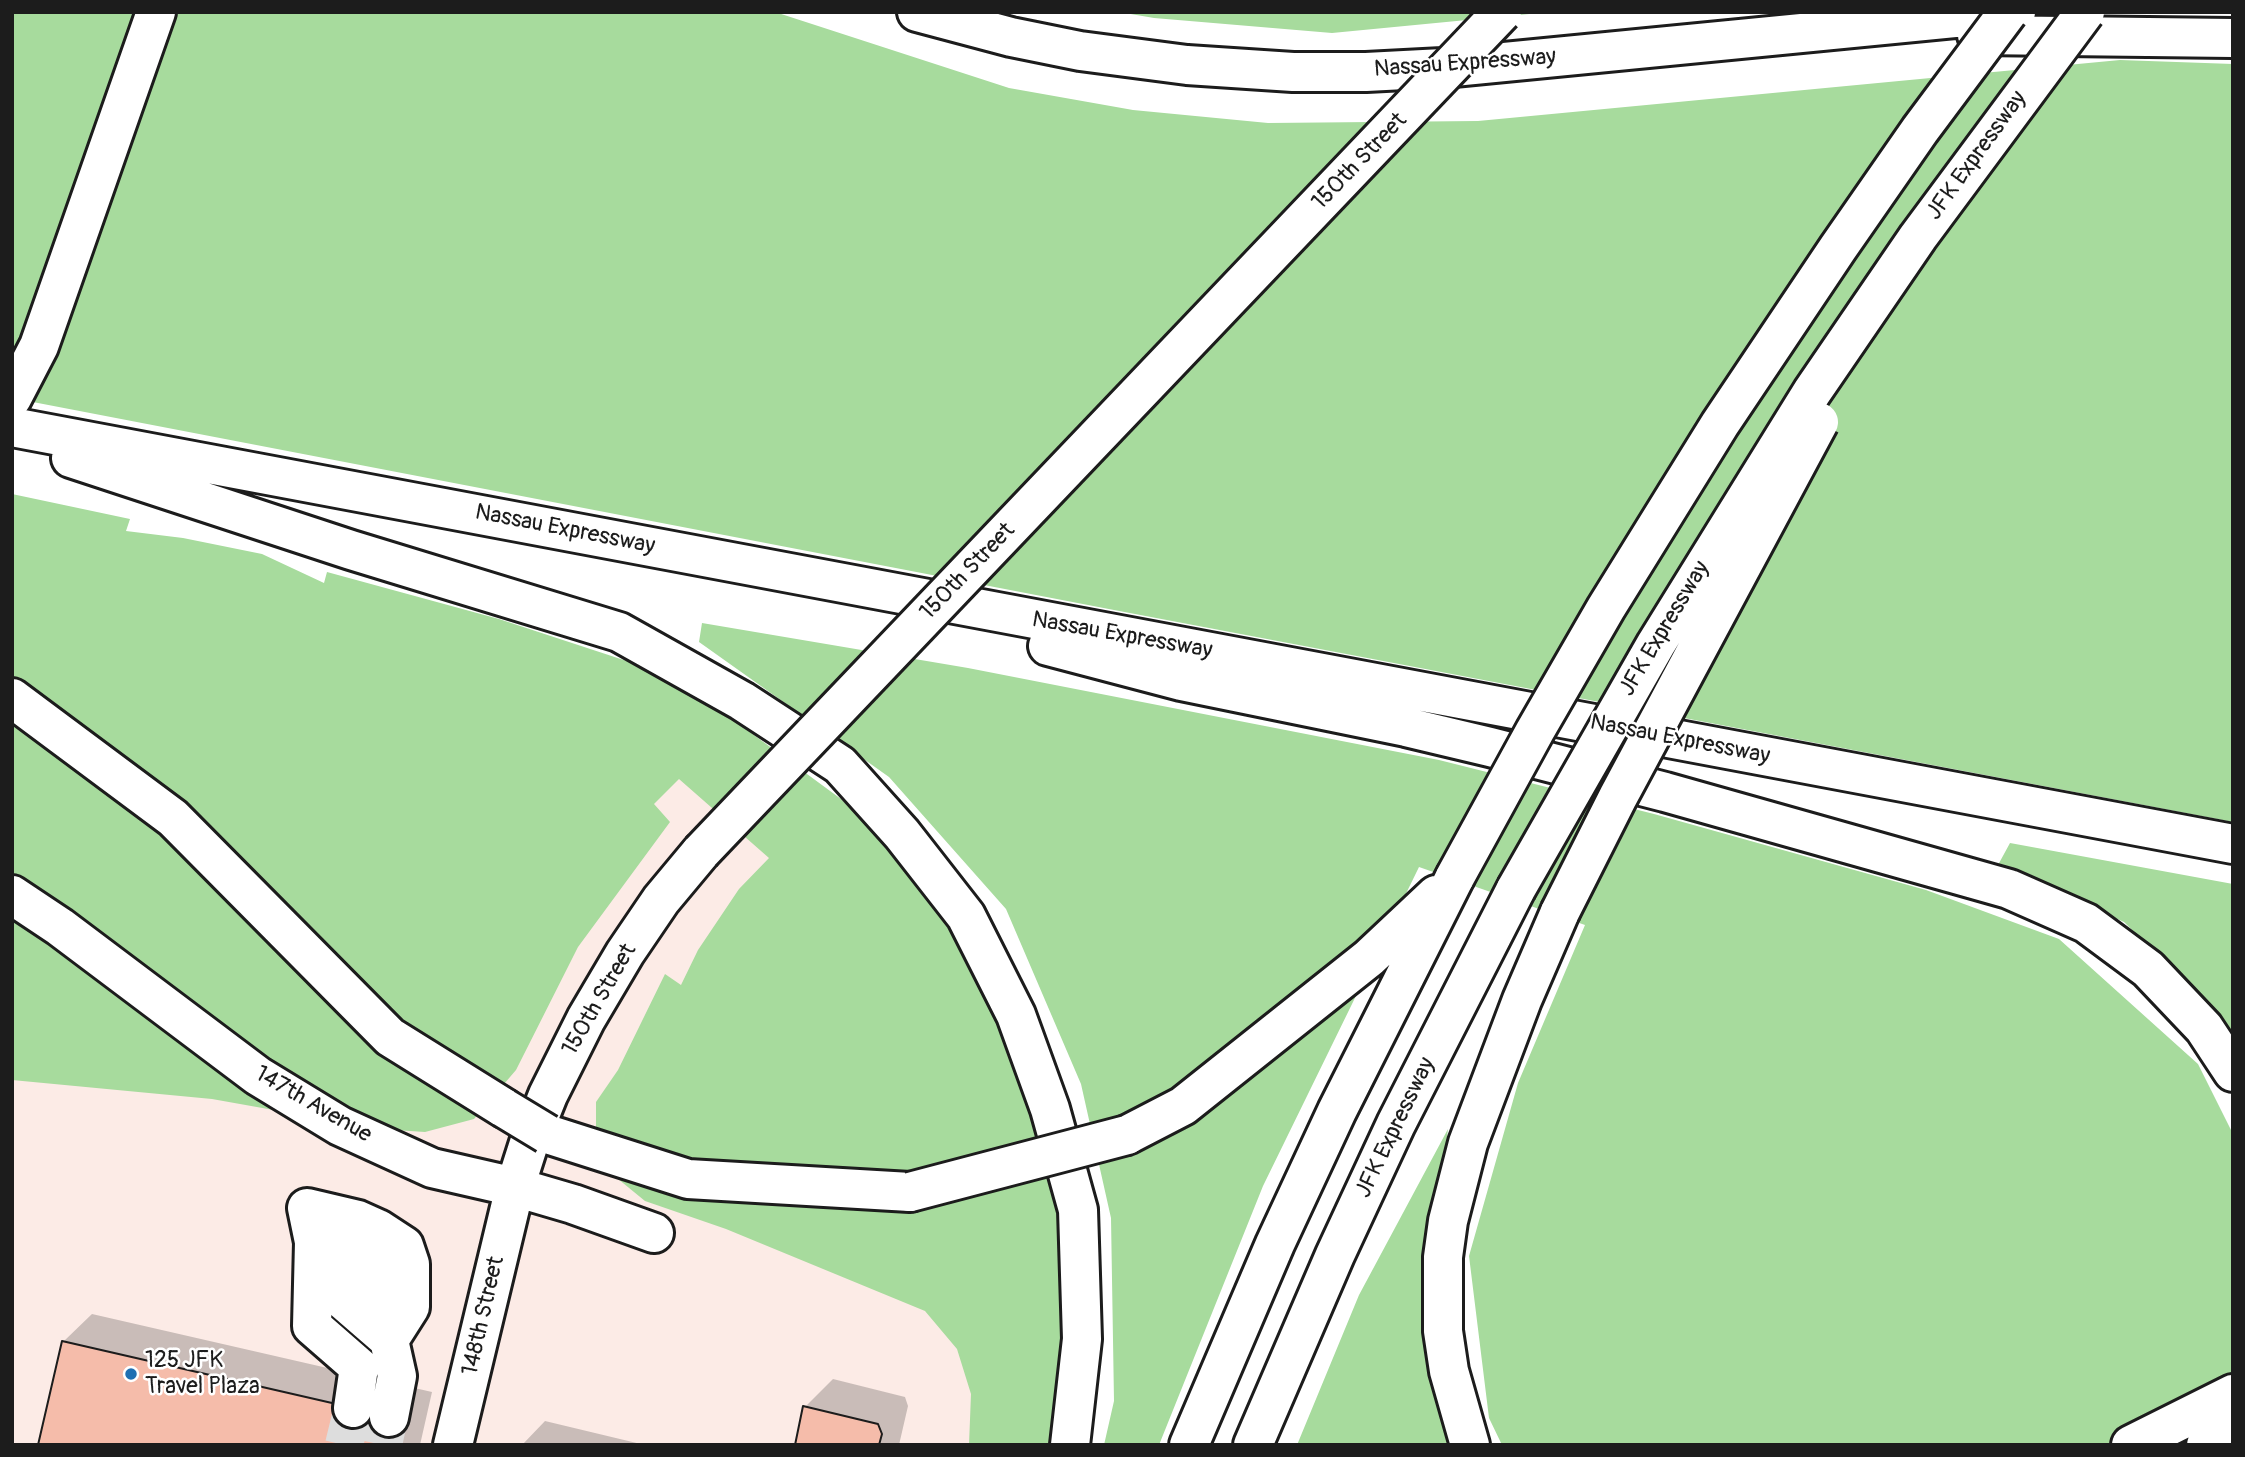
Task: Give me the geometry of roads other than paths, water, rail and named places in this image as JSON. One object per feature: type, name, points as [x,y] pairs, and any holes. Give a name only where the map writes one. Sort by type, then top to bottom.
[{"type":"main road","points":[[12,398],[39,346],[156,12]]},
{"type":"main road","name":"Nassau Expressway","points":[[917,12],[1011,37],[1080,51],[1187,65],[1293,72],[1443,68],[2016,12]]},
{"type":"main road","name":"150th Street","points":[[515,1187],[548,1094],[586,1019],[661,900],[701,852],[1502,12]]},
{"type":"main road","points":[[1189,1445],[1264,1268],[1337,1111],[1455,877],[1535,731],[1600,619],[1720,424],[1838,248],[2008,12]]},
{"type":"main road","name":"JFK Expressway","points":[[1253,1445],[1335,1255],[1396,1124],[1516,889],[1650,655],[1763,467],[1857,323],[2019,98],[2085,12]]},
{"type":"main road","points":[[1793,34],[2233,37]]},
{"type":"main road","points":[[1470,1445],[1449,1371],[1443,1331],[1443,1258],[1448,1222],[1468,1143],[1517,1013],[1560,912],[1918,236]]},
{"type":"main road","name":"Nassau Expressway","points":[[12,427],[2233,844]]},
{"type":"main road","points":[[12,439],[351,550],[618,632],[742,701],[840,765],[902,834],[966,916],[1016,1015],[1050,1109],[1078,1210],[1082,1339],[1070,1445]]},
{"type":"main road","points":[[704,556],[1181,681],[1406,727],[1502,750],[2010,889],[2086,923],[2148,969],[2204,1028],[2233,1072]]},
{"type":"main road","points":[[12,698],[173,818],[390,1037],[547,1135],[688,1179],[910,1192],[1127,1135],[1183,1106],[1368,958],[1455,877]]},
{"type":"main road","name":"147th Avenue","points":[[12,895],[60,927],[258,1076],[340,1126],[432,1168],[515,1187],[654,1233]]},
{"type":"main road","name":"148th Street","points":[[453,1445],[515,1187]]},
{"type":"main road","points":[[307,1208],[362,1223],[377,1303],[389,1340],[397,1376],[371,1412],[359,1367],[312,1326],[314,1242],[307,1208]]},
{"type":"main road","points":[[2131,1445],[2233,1394]]},
{"type":"main road","points":[[2206,1445],[2233,1434]]},
{"type":"tunnel","points":[[344,1445],[353,1408]]},
{"type":"tunnel","points":[[383,1445],[389,1417]]},
{"type":"place","name":"125 JFK Travel Plaza","points":[[131,1374]]}]
